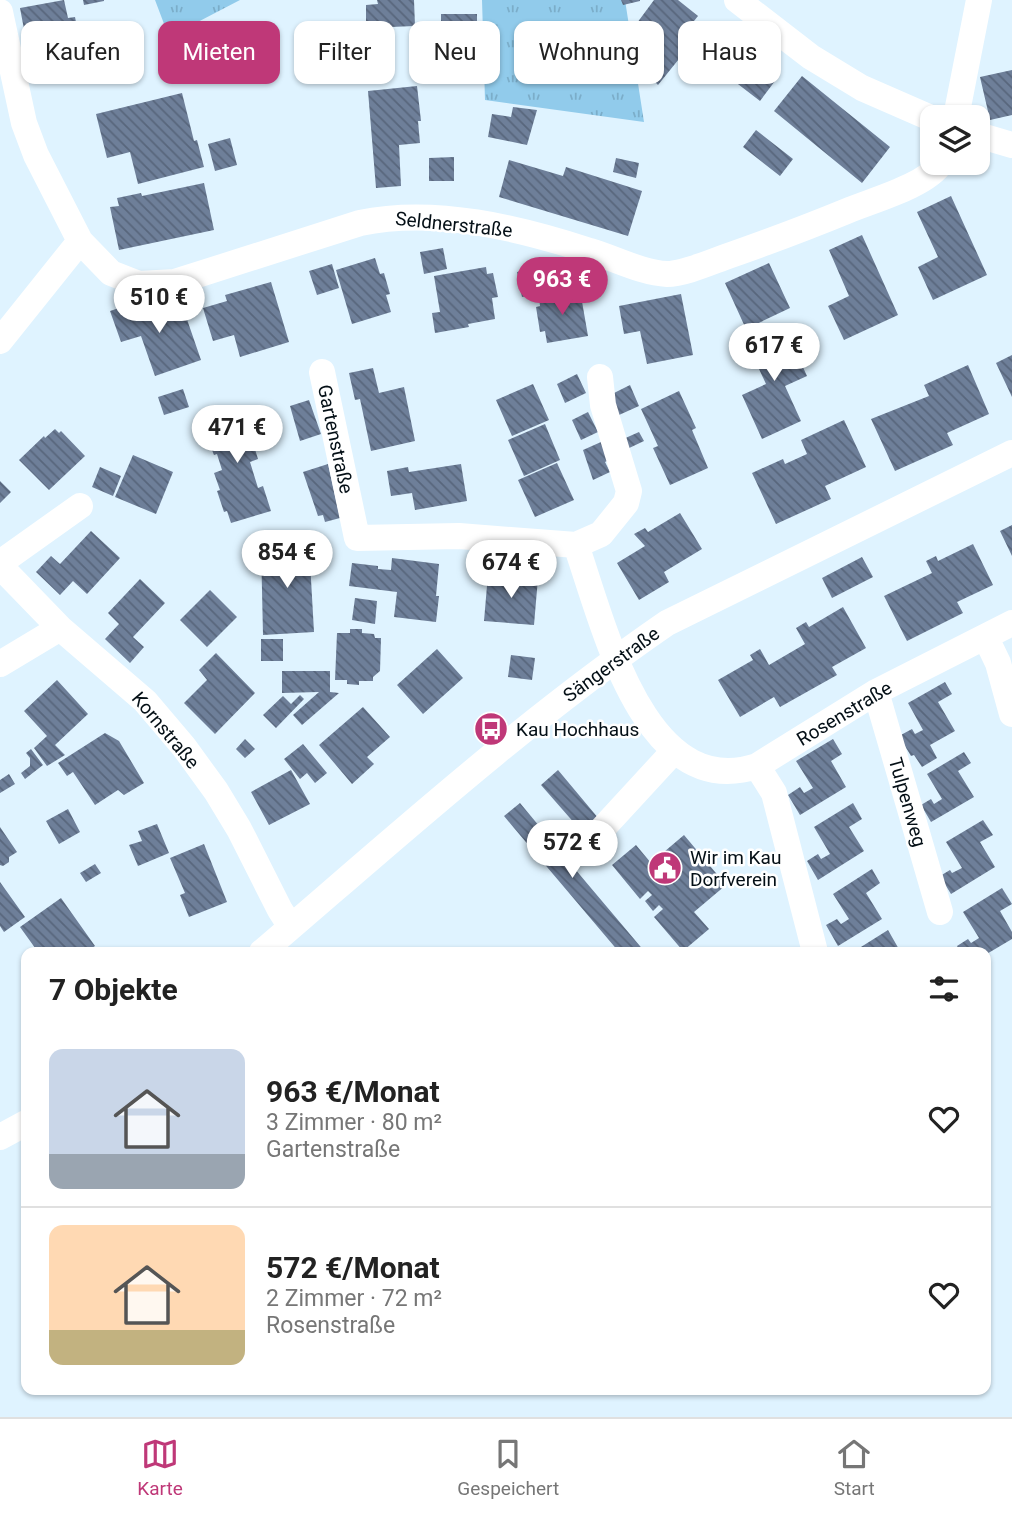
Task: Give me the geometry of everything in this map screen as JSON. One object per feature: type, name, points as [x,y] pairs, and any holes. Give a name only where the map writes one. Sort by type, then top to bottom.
[{"type":"street","points":[[737,0],[811,57],[862,88],[920,113]]},
{"type":"street","points":[[958,105],[979,0]]},
{"type":"street","name":"Seldnerstraße","points":[[0,12],[3,42],[24,123],[36,155],[80,241],[111,272],[139,284],[175,282],[360,223],[385,218],[480,223],[509,228],[546,237],[646,270],[668,274],[792,234],[922,180],[928,175]]},
{"type":"street","points":[[990,139],[1012,145]]},
{"type":"street","points":[[0,341],[80,241]]},
{"type":"street","name":"Gartenstraße","points":[[322,372],[357,538],[459,536],[576,545]]},
{"type":"street","points":[[600,377],[603,405],[629,491],[626,503],[601,534],[576,545],[615,659]]},
{"type":"street","name":"Sängerstraße","points":[[268,947],[499,748],[615,659],[667,623],[1012,453]]},
{"type":"street","name":"Kornstraße","points":[[80,506],[0,564],[60,628],[145,701],[184,747],[239,829],[291,927]]},
{"type":"street","name":"Rosenstraße","points":[[615,659],[647,719],[659,737],[674,751],[693,764],[709,769],[741,771],[757,766],[876,692],[1012,623]]},
{"type":"street","points":[[0,664],[60,628]]},
{"type":"street","points":[[986,638],[999,663],[1012,714]]},
{"type":"street","name":"Tulpenweg","points":[[876,692],[940,912]]},
{"type":"street","points":[[581,852],[674,751]]},
{"type":"street","points":[[757,766],[774,793],[814,947]]},
{"type":"street","points":[[0,1137],[21,1126]]},
{"type":"green space","points":[[155,0],[240,0],[200,21],[163,21]]},
{"type":"green space","points":[[482,0],[625,0],[628,21],[514,21],[514,84],[638,84],[644,122],[485,100],[485,84],[500,84],[500,21],[483,21]]},
{"type":"building","points":[[64,0],[68,18],[75,17],[76,21],[22,21],[20,8]]},
{"type":"building","points":[[83,0],[104,0],[104,1],[84,5]]},
{"type":"building","points":[[377,0],[414,0],[415,21],[409,21],[409,26],[395,27],[395,21],[366,21],[366,5],[378,4]]},
{"type":"building","points":[[621,0],[640,0],[640,1],[623,5]]},
{"type":"building","points":[[654,0],[678,0],[698,16],[694,21],[678,21],[678,60],[664,78],[664,21],[638,21]]},
{"type":"building","points":[[441,14],[477,14],[477,21],[441,21]]},
{"type":"building","points":[[1012,70],[1012,115],[990,120],[990,105],[987,105],[980,77]]},
{"type":"building","points":[[802,76],[890,147],[862,183],[774,111]]},
{"type":"building","points":[[738,84],[773,84],[760,101]]},
{"type":"building","points":[[417,86],[421,121],[418,121],[420,143],[399,145],[401,186],[376,188],[368,91]]},
{"type":"building","points":[[182,93],[194,141],[197,140],[204,167],[138,184],[130,152],[107,158],[96,114]]},
{"type":"building","points":[[513,107],[537,110],[527,145],[488,137],[492,114],[511,117]]},
{"type":"building","points":[[756,130],[793,159],[780,176],[743,147]]},
{"type":"building","points":[[230,138],[237,165],[215,171],[208,144]]},
{"type":"building","points":[[454,157],[454,181],[429,181],[429,158]]},
{"type":"building","points":[[616,158],[639,163],[636,178],[613,172]]},
{"type":"building","points":[[509,160],[563,176],[566,167],[642,191],[628,236],[499,197]]},
{"type":"building","points":[[204,183],[214,230],[119,250],[110,207],[119,206],[117,198],[141,193],[142,196]]},
{"type":"building","points":[[951,196],[987,275],[933,300],[918,267],[938,257],[917,212]]},
{"type":"building","points":[[862,235],[898,315],[844,340],[828,306],[849,296],[829,250]]},
{"type":"building","points":[[443,248],[447,269],[424,274],[420,252]]},
{"type":"building","points":[[375,258],[380,274],[384,273],[390,294],[386,295],[391,312],[352,324],[336,270]]},
{"type":"building","points":[[769,263],[790,308],[746,329],[725,283]]},
{"type":"building","points":[[332,264],[339,288],[317,295],[309,271]]},
{"type":"building","points":[[486,267],[487,274],[493,273],[498,297],[492,298],[495,319],[435,333],[432,313],[440,312],[434,276]]},
{"type":"building","points":[[546,267],[551,291],[522,297],[517,272]]},
{"type":"building","points":[[271,282],[289,342],[240,357],[234,335],[213,341],[203,308],[227,301],[225,295]]},
{"type":"building","points":[[580,290],[588,336],[547,343],[545,331],[540,332],[536,307],[540,306],[539,297]]},
{"type":"building","points":[[681,294],[693,355],[647,364],[640,331],[624,334],[619,306]]},
{"type":"building","points":[[140,301],[144,315],[181,302],[201,360],[155,376],[141,336],[121,342],[110,311]]},
{"type":"building","points":[[784,326],[807,376],[785,386],[801,421],[762,439],[742,395],[766,384],[747,343]]},
{"type":"building","points":[[1012,355],[1012,397],[996,363]]},
{"type":"building","points":[[968,365],[989,414],[947,433],[953,445],[895,471],[871,419],[929,396],[924,385]]},
{"type":"building","points":[[373,368],[379,393],[404,387],[415,441],[371,451],[360,399],[355,400],[349,373]]},
{"type":"building","points":[[577,374],[586,393],[565,403],[557,384]]},
{"type":"building","points":[[533,384],[549,420],[512,436],[496,400]]},
{"type":"building","points":[[630,385],[639,406],[619,415],[610,395]]},
{"type":"building","points":[[183,389],[189,407],[164,415],[158,397]]},
{"type":"building","points":[[679,391],[696,428],[692,430],[708,468],[670,485],[653,448],[658,446],[641,409]]},
{"type":"building","points":[[309,400],[321,434],[300,441],[290,406]]},
{"type":"building","points":[[246,407],[254,432],[250,433],[258,459],[250,462],[258,488],[263,486],[271,511],[231,523],[217,491],[220,490],[214,473],[222,470],[217,454],[214,455],[210,445],[206,419]]},
{"type":"building","points":[[588,412],[598,432],[581,440],[572,420]]},
{"type":"building","points":[[844,420],[866,467],[825,486],[831,499],[776,524],[752,473],[783,459],[785,464],[807,454],[801,440]]},
{"type":"building","points":[[545,424],[560,460],[524,476],[508,440]]},
{"type":"building","points":[[55,429],[59,433],[61,431],[85,456],[49,490],[19,460]]},
{"type":"building","points":[[639,432],[644,441],[625,450],[621,440]]},
{"type":"building","points":[[601,442],[609,460],[605,462],[610,472],[593,480],[583,450]]},
{"type":"building","points":[[133,455],[173,472],[156,514],[115,497]]},
{"type":"building","points":[[557,463],[574,500],[535,517],[518,480]]},
{"type":"building","points":[[328,464],[340,518],[325,522],[323,515],[318,516],[303,472]]},
{"type":"building","points":[[461,464],[467,501],[415,510],[412,493],[391,496],[387,471],[408,467],[409,472]]},
{"type":"building","points":[[100,467],[121,476],[113,496],[92,487]]},
{"type":"building","points":[[0,481],[11,492],[0,503]]},
{"type":"building","points":[[680,513],[702,549],[664,572],[669,582],[639,600],[617,563],[645,546],[634,534],[645,528],[648,532]]},
{"type":"building","points":[[1012,525],[1012,556],[1000,531]]},
{"type":"building","points":[[91,531],[120,558],[87,594],[73,581],[60,595],[36,572],[51,556],[60,564]]},
{"type":"building","points":[[309,544],[314,632],[263,635],[261,546]]},
{"type":"building","points":[[973,544],[993,585],[957,602],[963,613],[907,641],[884,596],[932,573],[926,561],[936,556],[938,561]]},
{"type":"building","points":[[483,547],[508,549],[506,574],[481,571]]},
{"type":"building","points":[[468,556],[479,557],[478,568],[467,567]]},
{"type":"building","points":[[862,557],[873,577],[832,598],[822,578]]},
{"type":"building","points":[[392,558],[439,564],[436,622],[394,617],[397,592],[349,586],[352,563],[391,570]]},
{"type":"building","points":[[488,574],[538,578],[534,625],[484,621]]},
{"type":"building","points":[[140,579],[165,603],[133,637],[144,647],[130,663],[105,639],[119,624],[108,613]]},
{"type":"building","points":[[210,590],[237,617],[207,647],[180,620]]},
{"type":"building","points":[[355,598],[377,601],[375,624],[352,620]]},
{"type":"building","points":[[843,607],[866,648],[832,667],[837,675],[780,707],[774,697],[740,717],[718,680],[753,660],[750,655],[760,649],[769,665],[805,644],[796,628],[806,622],[809,627]]},
{"type":"building","points":[[350,629],[362,629],[362,633],[381,638],[380,671],[373,677],[373,681],[359,681],[359,685],[347,684],[347,680],[335,680],[337,633],[350,633]]},
{"type":"building","points":[[261,639],[283,639],[283,661],[261,661]]},
{"type":"building","points":[[437,649],[463,678],[423,714],[397,685]]},
{"type":"building","points":[[216,653],[255,693],[215,734],[184,703],[207,680],[199,670]]},
{"type":"building","points":[[511,655],[535,658],[532,680],[508,677]]},
{"type":"building","points":[[282,671],[330,671],[330,692],[339,693],[302,725],[293,715],[319,692],[282,693]]},
{"type":"building","points":[[57,680],[88,714],[55,745],[65,755],[47,766],[34,748],[47,736],[24,711]]},
{"type":"building","points":[[945,682],[952,694],[938,702],[955,731],[930,745],[937,758],[922,767],[914,755],[911,756],[899,736],[912,729],[915,734],[923,730],[908,703]]},
{"type":"building","points":[[300,695],[304,699],[276,728],[263,715],[283,696],[291,704]]},
{"type":"building","points":[[363,707],[390,737],[367,757],[374,764],[352,784],[319,745]]},
{"type":"building","points":[[105,733],[119,741],[144,783],[124,795],[118,790],[95,805],[73,772],[67,776],[58,763]]},
{"type":"building","points":[[245,739],[255,749],[245,758],[236,749]]},
{"type":"building","points":[[833,739],[842,754],[831,761],[846,787],[800,815],[788,795],[800,787],[804,793],[813,788],[796,761]]},
{"type":"building","points":[[303,744],[327,773],[315,783],[307,773],[300,779],[284,759]]},
{"type":"building","points":[[31,749],[43,765],[25,779],[21,773],[30,766],[30,758],[26,753]]},
{"type":"building","points":[[964,752],[971,763],[958,771],[974,797],[931,822],[921,805],[931,799],[934,804],[942,799],[927,774]]},
{"type":"building","points":[[291,770],[310,804],[269,825],[251,792]]},
{"type":"building","points":[[558,770],[599,819],[583,833],[541,785]]},
{"type":"building","points":[[9,774],[15,784],[0,793],[0,780]]},
{"type":"building","points":[[520,803],[641,947],[615,947],[504,816]]},
{"type":"building","points":[[853,803],[862,819],[849,827],[864,851],[818,880],[807,861],[818,854],[821,859],[830,854],[814,827]]},
{"type":"building","points":[[68,809],[80,832],[59,844],[46,821]]},
{"type":"building","points":[[983,820],[993,835],[980,842],[995,867],[951,894],[940,876],[950,870],[952,873],[962,868],[946,842]]},
{"type":"building","points":[[157,824],[169,853],[138,866],[129,845],[142,841],[138,831]]},
{"type":"building","points":[[0,827],[17,852],[9,857],[9,862],[3,866],[0,865]]},
{"type":"building","points":[[684,835],[726,885],[694,912],[709,929],[688,947],[680,947],[654,917],[663,909],[659,905],[653,911],[645,901],[652,895],[648,891],[640,899],[612,865],[636,845],[651,863]]},
{"type":"building","points":[[204,844],[227,902],[189,917],[180,895],[185,893],[170,858]]},
{"type":"building","points":[[95,864],[101,873],[86,882],[80,873]]},
{"type":"building","points":[[872,869],[880,883],[866,893],[882,919],[838,946],[826,925],[837,919],[841,924],[849,919],[833,894]]},
{"type":"building","points":[[0,882],[25,917],[4,932],[0,926]]},
{"type":"building","points":[[1002,888],[1012,904],[1000,911],[1012,932],[1012,939],[991,951],[991,947],[958,947],[968,939],[971,943],[979,938],[963,912]]},
{"type":"building","points":[[61,898],[95,946],[34,947],[20,927]]},
{"type":"building","points":[[888,930],[898,947],[861,947]]},
{"type":"place","name":"Kau Hochhaus","points":[[491,729]]},
{"type":"place","name":"Wir im Kau Dorfverein","points":[[665,868]]}]
